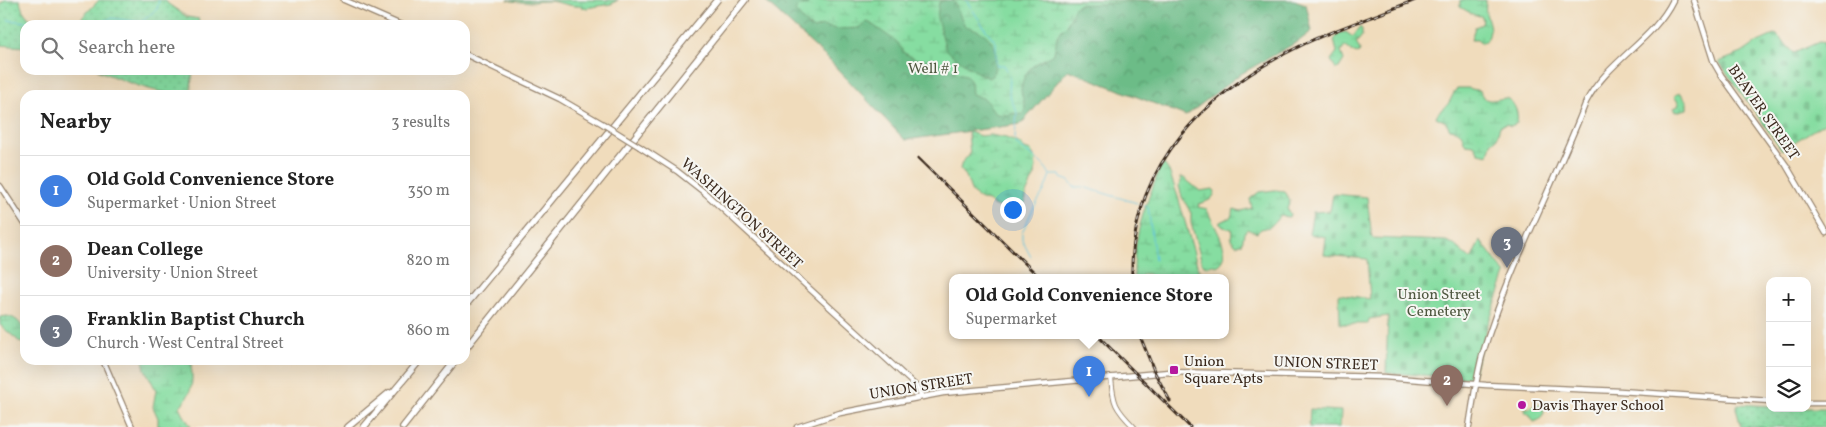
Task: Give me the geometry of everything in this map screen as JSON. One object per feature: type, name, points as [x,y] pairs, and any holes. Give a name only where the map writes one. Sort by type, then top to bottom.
[{"type":"highway","points":[[470,300],[717,0]]},
{"type":"highway","points":[[470,343],[745,0]]},
{"type":"highway","points":[[364,427],[416,365]]},
{"type":"highway","points":[[403,427],[452,365]]},
{"type":"highway","points":[[348,427],[400,384]]},
{"type":"highway","points":[[408,427],[423,402]]},
{"type":"main road","points":[[344,0],[390,20]]},
{"type":"main road","points":[[1469,427],[1476,384],[1490,330],[1517,258],[1591,93],[1605,76],[1653,29],[1673,0]]},
{"type":"main road","name":"BEAVER STREET","points":[[1694,0],[1714,63],[1786,165],[1826,233]]},
{"type":"main road","name":"WASHINGTON STREET","points":[[470,56],[561,99],[677,171],[715,202],[918,387],[922,397]]},
{"type":"main road","points":[[0,186],[20,216]]},
{"type":"main road","points":[[105,365],[132,427]]},
{"type":"main road","name":"UNION STREET","points":[[797,427],[840,413],[922,397],[973,390],[1186,372],[1384,377],[1766,401]]},
{"type":"main road","points":[[1811,402],[1826,403]]},
{"type":"street","points":[[1111,377],[1114,403],[1134,427]]},
{"type":"green space","points":[[5,0],[20,0],[26,15],[32,20],[20,20],[20,47],[0,45],[0,4]]},
{"type":"green space","points":[[99,0],[166,0],[167,3],[187,17],[199,19],[199,20],[80,20]]},
{"type":"green space","points":[[508,0],[618,0],[611,4],[583,8],[582,6],[549,1],[523,2]]},
{"type":"green space","name":"Well # 1","points":[[764,0],[1294,0],[1306,4],[1312,31],[1299,41],[1239,75],[1186,116],[1068,70],[1021,124],[905,140],[828,59]]},
{"type":"green space","points":[[809,0],[946,0],[939,2],[937,18],[946,49],[978,73],[989,78],[993,76],[996,59],[993,43],[976,29],[965,26],[953,0],[1173,0],[1162,3],[1138,1],[1078,4],[1074,8],[1067,25],[1058,34],[1054,53],[1035,64],[1026,74],[1021,89],[1025,111],[1010,115],[996,114],[985,99],[972,94],[971,82],[966,75],[958,73],[936,61],[916,59],[904,53],[897,42],[870,23],[867,22],[858,28],[838,29],[822,26],[814,29],[807,25],[795,11],[799,6],[807,5]]},
{"type":"green space","points":[[1460,0],[1486,0],[1490,31],[1486,42],[1481,43],[1477,40],[1471,40],[1475,27],[1482,24],[1483,19],[1481,16],[1474,15],[1460,7]]},
{"type":"green space","points":[[1360,27],[1362,29],[1362,36],[1356,43],[1360,50],[1359,53],[1344,47],[1341,52],[1344,60],[1339,68],[1336,69],[1331,60],[1337,52],[1334,40],[1340,33],[1346,32],[1353,37]]},
{"type":"green space","points":[[1776,34],[1794,53],[1819,42],[1826,43],[1826,122],[1782,150],[1719,62],[1742,53],[1758,42]]},
{"type":"green space","points":[[110,75],[192,75],[191,90],[154,90]]},
{"type":"green space","points":[[1457,88],[1480,91],[1487,100],[1506,98],[1512,102],[1516,109],[1517,123],[1511,126],[1506,124],[1500,126],[1497,138],[1491,143],[1488,155],[1479,153],[1474,145],[1466,144],[1460,133],[1450,129],[1446,122],[1436,117],[1448,104]]},
{"type":"green space","points":[[1680,92],[1687,102],[1687,109],[1675,112],[1673,108],[1679,104],[1674,96]]},
{"type":"green space","points":[[968,133],[980,136],[990,135],[1006,138],[1019,143],[1025,149],[1031,151],[1036,159],[1035,175],[1025,196],[1024,205],[1019,211],[1014,212],[993,205],[972,193],[966,176],[960,169],[962,162],[970,154]]},
{"type":"green space","points":[[1164,164],[1169,171],[1200,274],[1134,274],[1136,241],[1145,207],[1160,168]]},
{"type":"green space","points":[[1181,177],[1200,191],[1213,189],[1215,191],[1211,199],[1199,204],[1198,207],[1207,209],[1224,247],[1222,261],[1217,266],[1206,267],[1202,263],[1191,223],[1191,213],[1182,197],[1179,186]]},
{"type":"green space","points":[[1285,191],[1290,201],[1287,209],[1290,214],[1289,217],[1280,216],[1270,227],[1261,229],[1257,233],[1247,229],[1244,233],[1242,244],[1236,245],[1231,239],[1232,229],[1223,227],[1219,223],[1231,217],[1234,209],[1241,211],[1252,208],[1250,199],[1259,192]]},
{"type":"green space","name":"Union Street Cemetery","points":[[1333,194],[1367,197],[1372,238],[1446,241],[1453,244],[1469,258],[1472,258],[1480,240],[1506,274],[1488,324],[1472,378],[1386,373],[1388,316],[1369,319],[1368,324],[1340,324],[1339,294],[1370,299],[1367,259],[1324,255],[1326,237],[1309,234],[1313,212],[1330,211]]},
{"type":"green space","points":[[0,317],[12,317],[19,322],[20,342],[0,325]]},
{"type":"green space","points":[[144,365],[192,365],[191,389],[179,407],[191,427],[158,427],[158,418],[153,407],[156,390]]},
{"type":"green space","points":[[1537,403],[1543,407],[1544,413],[1539,420],[1534,422],[1529,414],[1524,411],[1525,408],[1530,408]]},
{"type":"green space","points":[[1738,404],[1766,406],[1766,412],[1811,412],[1811,408],[1826,408],[1826,427],[1741,427],[1736,408]]},
{"type":"green space","points":[[1310,409],[1341,411],[1340,427],[1309,427]]},
{"type":"waterway","points":[[143,20],[157,9],[159,0]]},
{"type":"waterway","points":[[966,0],[996,42],[996,65],[1004,65],[1010,76],[1009,95],[1017,112],[1015,138],[1017,145],[1040,162],[1050,175],[1044,191],[1022,233],[1022,240],[1031,257]]},
{"type":"waterway","points":[[106,20],[111,18],[126,20]]},
{"type":"waterway","points":[[8,20],[20,21]]},
{"type":"waterway","points":[[1051,175],[1060,175],[1061,178],[1069,181],[1074,187],[1083,187],[1137,203]]},
{"type":"waterway","points":[[1144,206],[1148,206],[1155,260]]},
{"type":"railway","points":[[1132,274],[1135,237],[1144,200],[1160,166],[1182,135],[1208,108],[1237,83],[1306,43],[1415,0]]},
{"type":"railway","points":[[918,158],[1036,274]]},
{"type":"railway","points":[[1101,339],[1190,427]]},
{"type":"railway","points":[[1141,339],[1155,373],[1170,401]]},
{"type":"place","name":"Franklin Baptist Church","points":[[1507,268]]},
{"type":"place","name":"Union Square Apts","points":[[1174,370]]},
{"type":"place","name":"Old Gold Convenience Store","points":[[1089,397]]},
{"type":"place","name":"Davis Thayer School","points":[[1522,405]]},
{"type":"place","name":"Dean College","points":[[1447,406]]}]
